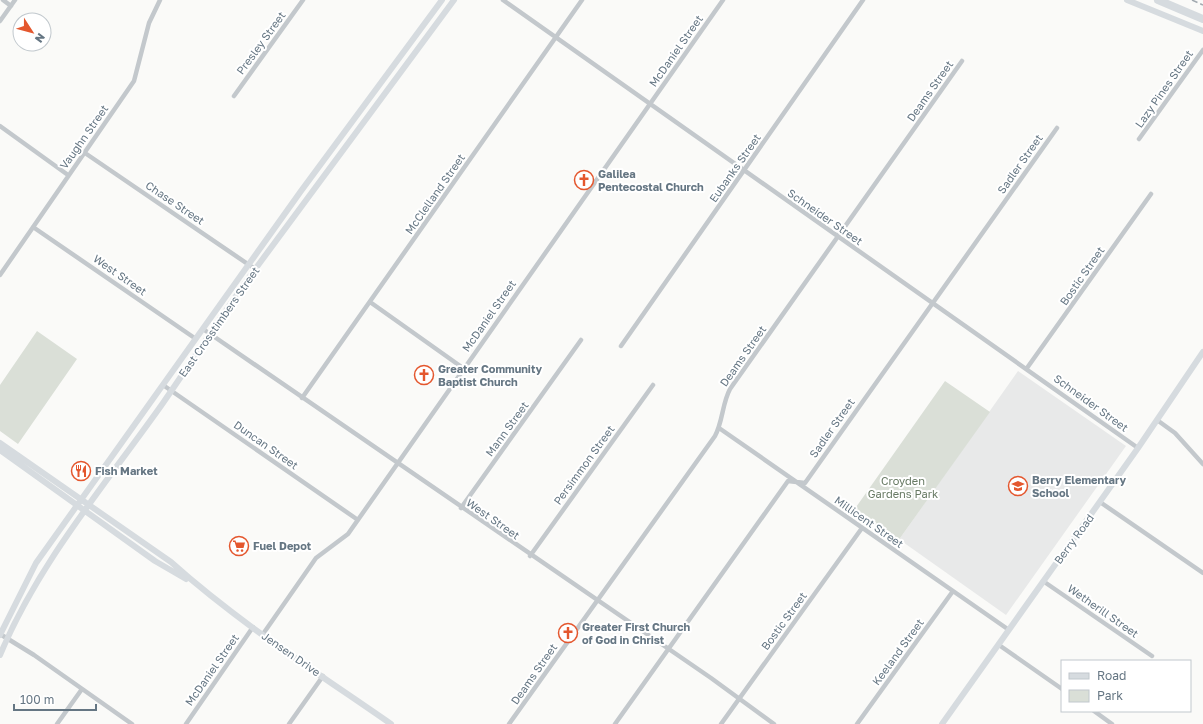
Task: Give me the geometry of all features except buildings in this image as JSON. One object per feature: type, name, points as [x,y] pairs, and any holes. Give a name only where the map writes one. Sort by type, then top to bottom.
[{"type":"highway","points":[[1158,0],[1203,19]]},
{"type":"main road","name":"East Crosstimbers Street","points":[[0,635],[26,580],[77,506],[303,187],[442,0]]},
{"type":"main road","name":"East Crosstimbers Street","points":[[0,655],[7,638],[34,586],[50,560],[255,269],[454,0]]},
{"type":"main road","points":[[1127,0],[1203,31]]},
{"type":"main road","points":[[422,26],[430,32]]},
{"type":"main road","points":[[360,110],[368,116]]},
{"type":"main road","points":[[303,187],[312,193]]},
{"type":"main road","name":"Berry Road","points":[[942,724],[1158,420],[1203,352]]},
{"type":"main road","points":[[136,424],[143,430]]},
{"type":"main road","name":"Jensen Drive","points":[[0,443],[160,554],[193,582],[253,627],[391,724]]},
{"type":"main road","name":"Jensen Drive","points":[[0,450],[155,561],[193,582]]},
{"type":"main road","points":[[155,561],[160,554]]},
{"type":"main road","points":[[26,580],[34,586]]},
{"type":"street","points":[[3,0],[11,6]]},
{"type":"street","points":[[0,21],[15,0]]},
{"type":"street","name":"Vaughn Street","points":[[0,275],[134,81],[148,23],[160,0]]},
{"type":"street","name":"Presley Street","points":[[234,96],[303,0]]},
{"type":"street","name":"Schneider Street","points":[[502,0],[932,304],[1028,368],[1138,448]]},
{"type":"street","name":"McClelland Street","points":[[302,398],[582,0]]},
{"type":"street","name":"McDaniel Street","points":[[263,634],[316,558],[345,537],[358,520],[722,0]]},
{"type":"street","name":"Eubanks Street","points":[[621,346],[863,0]]},
{"type":"street","name":"Lazy Pines Street","points":[[1139,139],[1203,50]]},
{"type":"street","name":"Deams Street","points":[[509,724],[720,428],[725,398],[730,389],[962,61]]},
{"type":"street","points":[[0,126],[68,175]]},
{"type":"street","name":"Sadler Street","points":[[615,724],[788,481],[805,483],[1057,128]]},
{"type":"street","name":"Chase Street","points":[[84,153],[255,269]]},
{"type":"street","name":"Bostic Street","points":[[1028,368],[1151,194]]},
{"type":"street","name":"West Street","points":[[33,226],[196,338]]},
{"type":"street","points":[[370,302],[463,368]]},
{"type":"street","name":"West Street","points":[[203,329],[530,556],[598,600],[774,724]]},
{"type":"street","name":"Mann Street","points":[[461,508],[580,340]]},
{"type":"street","name":"Duncan Street","points":[[164,385],[358,520]]},
{"type":"street","name":"Persimmon Street","points":[[530,556],[653,385]]},
{"type":"street","points":[[1158,420],[1174,433],[1203,464]]},
{"type":"street","name":"Millicent Street","points":[[720,428],[1009,630]]},
{"type":"street","points":[[1100,502],[1203,573]]},
{"type":"street","name":"Bostic Street","points":[[721,724],[862,528]]},
{"type":"street","name":"Wetherill Street","points":[[1044,581],[1152,656]]},
{"type":"street","name":"Keeland Street","points":[[857,724],[953,591]]},
{"type":"street","name":"McDaniel Street","points":[[186,724],[253,627]]},
{"type":"street","points":[[0,635],[7,638],[132,724]]},
{"type":"street","points":[[999,645],[1061,688]]},
{"type":"street","points":[[289,724],[323,676]]},
{"type":"street","points":[[57,724],[82,689]]},
{"type":"street","points":[[1095,712],[1112,724]]},
{"type":"shaded area","name":"Berry Elementary School","points":[[1018,371],[1126,446],[1006,615],[900,540],[898,541]]},
{"type":"green space","points":[[37,331],[77,359],[18,444],[0,431],[0,385]]},
{"type":"green space","name":"Croyden Gardens Park","points":[[945,381],[990,412],[898,541],[854,510]]},
{"type":"railway","points":[[1192,0],[1203,5]]},
{"type":"place","name":"Galilea Pentecostal Church","points":[[584,180]]},
{"type":"place","name":"Greater Community Baptist Church","points":[[424,375]]},
{"type":"place","name":"Fish Market","points":[[81,471]]},
{"type":"place","name":"Berry Elementary School","points":[[1018,486]]},
{"type":"place","name":"Fuel Depot","points":[[239,546]]},
{"type":"place","name":"Greater First Church of God in Christ","points":[[568,633]]}]
